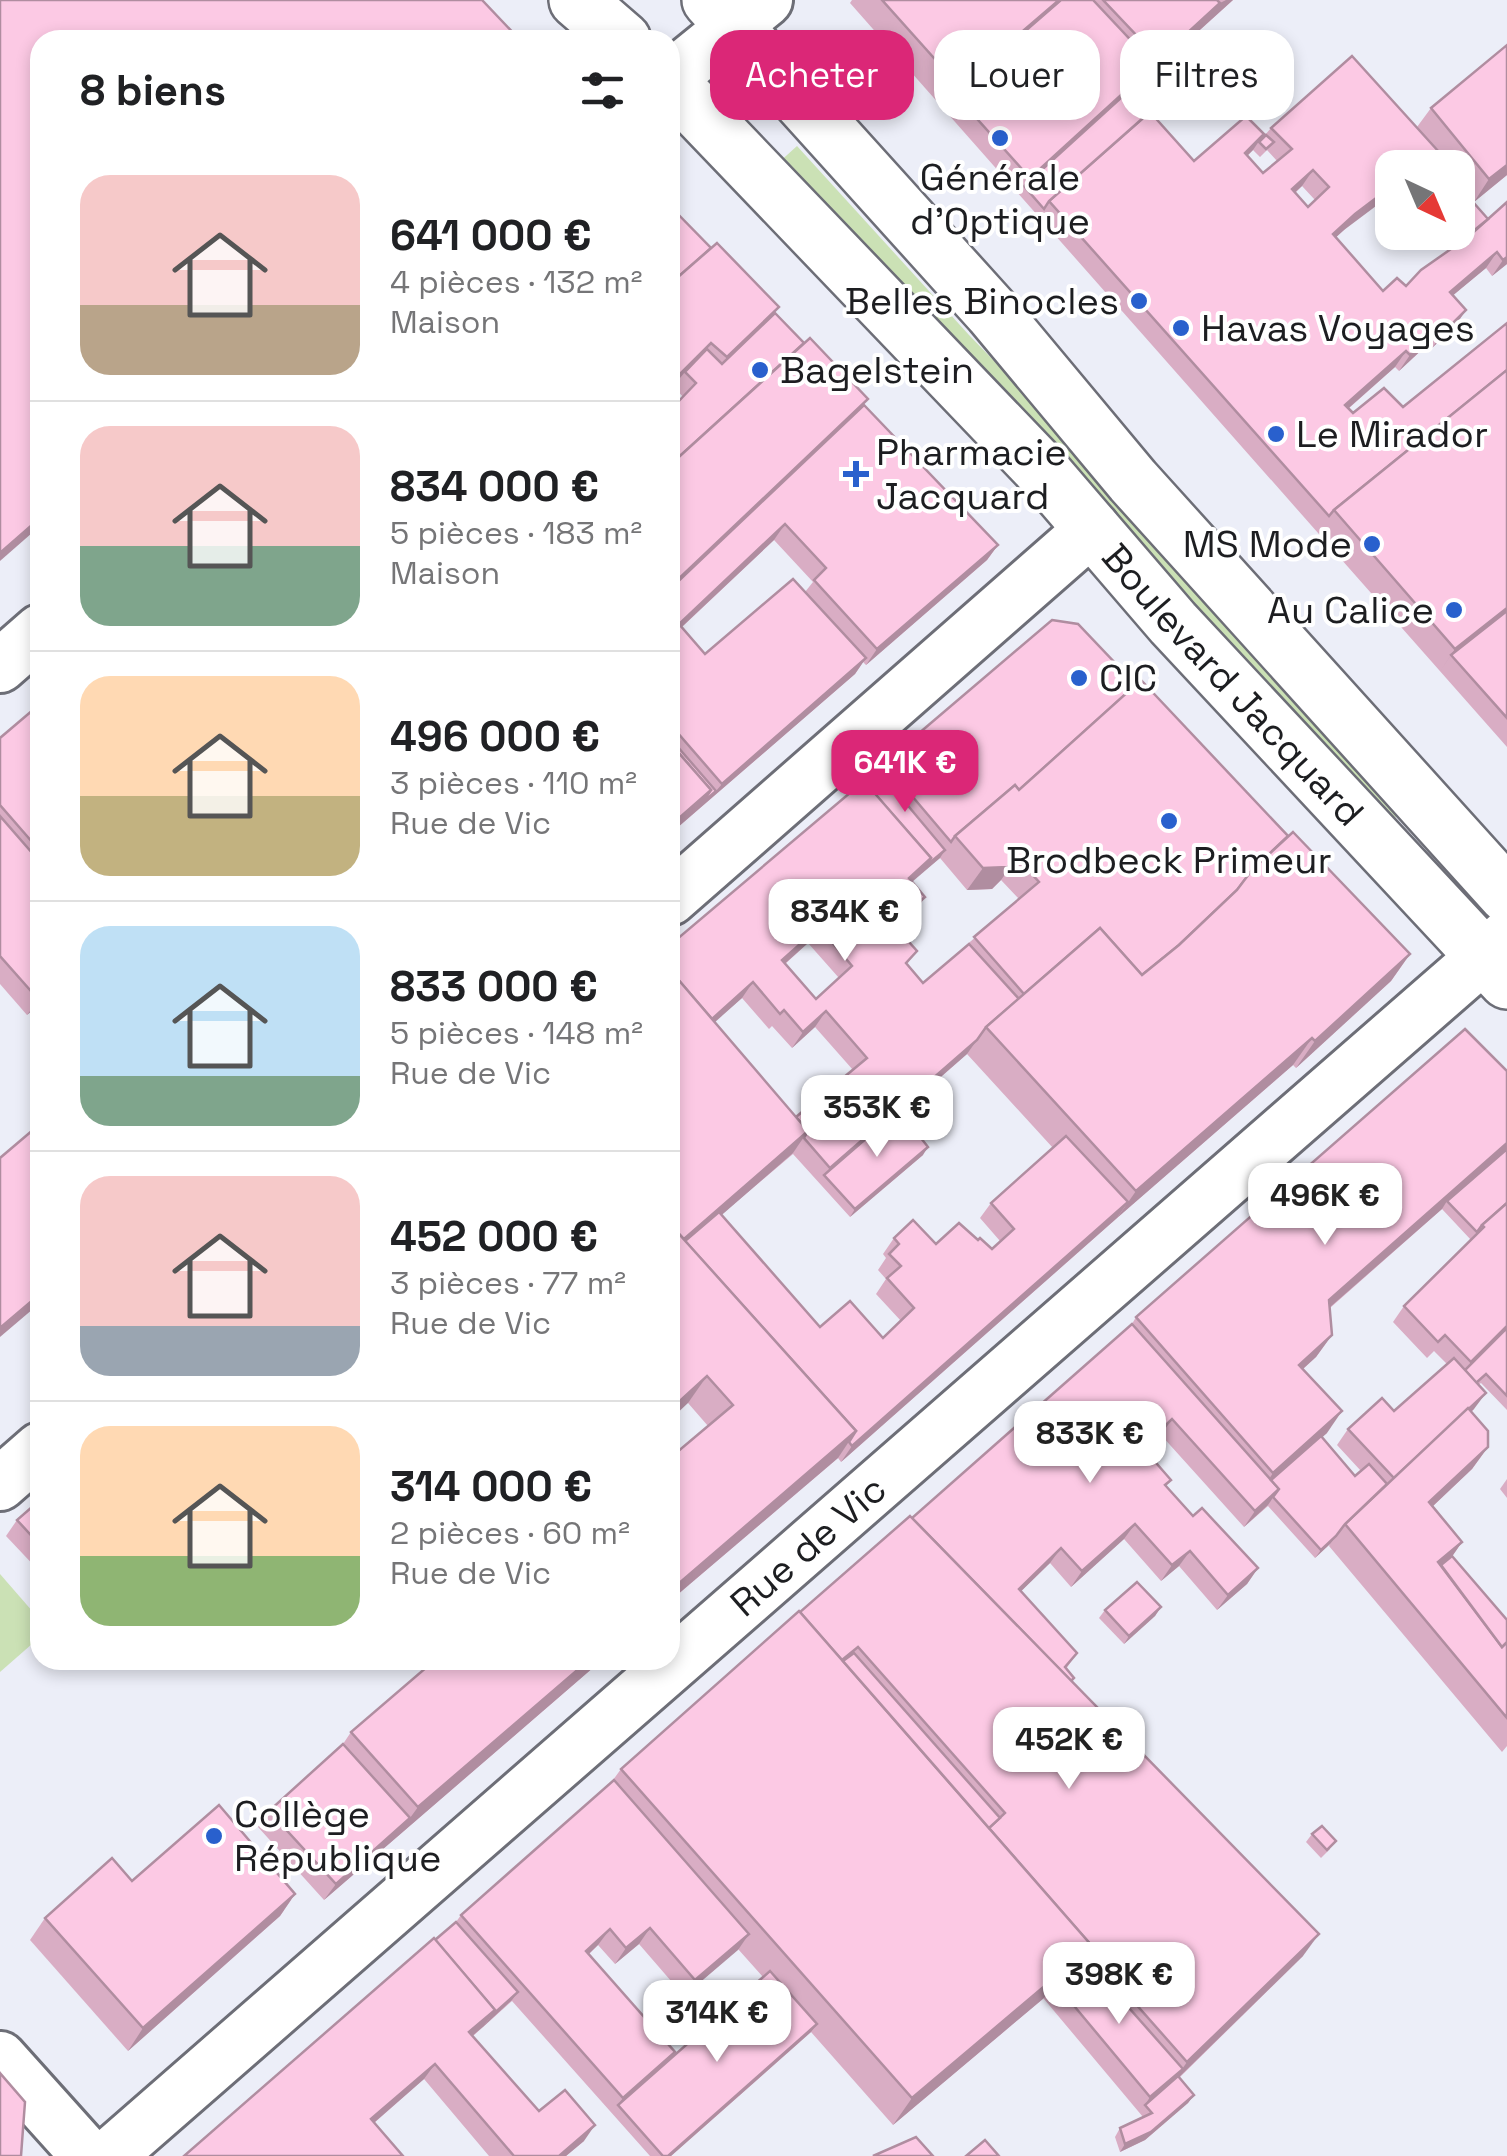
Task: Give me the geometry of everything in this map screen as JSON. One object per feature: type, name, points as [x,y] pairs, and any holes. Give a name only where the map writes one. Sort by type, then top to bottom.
[{"type":"street","points":[[578,0],[612,30]]},
{"type":"street","points":[[680,69],[736,9]]},
{"type":"street","name":"Boulevard Jacquard","points":[[736,9],[1133,481],[1507,894]]},
{"type":"street","name":"Boulevard Jacquard","points":[[680,90],[1038,466],[1173,623],[1415,880],[1499,957]]},
{"type":"street","points":[[680,889],[1094,528]]},
{"type":"street","points":[[0,666],[30,640]]},
{"type":"street","name":"Rue de Vic","points":[[680,1663],[1499,957]]},
{"type":"street","points":[[0,1484],[30,1458]]},
{"type":"street","name":"Rue de Vic","points":[[109,2156],[672,1670]]},
{"type":"street","points":[[0,2058],[88,2156]]},
{"type":"green space","points":[[797,146],[969,335],[1085,455],[1401,818],[1395,817],[776,165]]},
{"type":"green space","points":[[0,1574],[30,1608],[30,1646],[0,1672]]},
{"type":"building","points":[[0,0],[482,0],[510,30],[30,30],[30,527],[0,553]]},
{"type":"building","points":[[882,0],[1059,0],[1024,30],[934,30],[934,58],[914,36],[914,30],[909,30]]},
{"type":"building","points":[[1061,0],[1093,0],[1121,30],[1120,96],[1100,114],[1100,30],[1026,30]]},
{"type":"building","points":[[1103,0],[1220,3],[1191,30],[1131,30]]},
{"type":"building","points":[[1507,45],[1507,165],[1489,179],[1475,162],[1475,150],[1465,150],[1431,108]]},
{"type":"building","points":[[1352,56],[1437,150],[1375,150],[1375,199],[1333,234],[1383,291],[1397,278],[1406,286],[1449,250],[1475,250],[1475,231],[1507,202],[1507,257],[1503,260],[1497,252],[1450,292],[1466,310],[1443,333],[1439,329],[1410,355],[1406,351],[1345,405],[1353,413],[1384,388],[1403,407],[1507,323],[1507,370],[1329,516],[1049,201],[1141,120],[1157,120],[1194,161],[1241,120],[1250,120],[1264,134],[1245,153],[1263,173],[1292,149],[1271,128],[1280,120],[1294,120],[1294,108]],"holes":[[[1313,170],[1329,187],[1308,207],[1292,189]]]},
{"type":"building","points":[[1120,99],[1120,120],[1141,120],[1044,209],[1024,186]]},
{"type":"building","points":[[978,120],[1094,120],[1030,178]]},
{"type":"building","points":[[1266,135],[1274,142],[1266,149],[1259,142]]},
{"type":"building","points":[[1475,204],[1488,219],[1475,230]]},
{"type":"building","points":[[680,216],[711,248],[680,275]]},
{"type":"building","points":[[717,243],[779,307],[727,357],[711,343],[680,374],[680,275]]},
{"type":"building","points":[[775,313],[804,343],[680,456],[680,400],[696,383],[685,372],[707,349],[722,364]]},
{"type":"building","points":[[810,338],[868,399],[680,578],[680,456]]},
{"type":"building","points":[[1507,370],[1507,608],[1455,649],[1334,510]]},
{"type":"building","points":[[864,405],[998,545],[877,649],[814,580],[826,568],[785,524],[680,623],[680,580]]},
{"type":"building","points":[[793,579],[866,658],[722,784],[680,736],[680,625],[705,654]]},
{"type":"building","points":[[1507,611],[1507,718],[1451,655]]},
{"type":"building","points":[[1052,620],[1078,624],[1136,685],[1019,790],[1015,785],[951,842],[884,763]]},
{"type":"building","points":[[1141,680],[1288,836],[1237,890],[1142,975],[1100,928],[1024,994],[974,937],[1039,882],[1017,858],[1008,867],[983,868],[955,836],[1015,785],[1019,790]]},
{"type":"building","points":[[30,712],[30,840],[0,805],[0,738]]},
{"type":"building","points":[[680,750],[716,791],[701,804],[711,790],[680,754]]},
{"type":"building","points":[[680,754],[711,790],[680,817]]},
{"type":"building","points":[[879,771],[945,850],[926,866],[931,858],[865,783]]},
{"type":"building","points":[[864,781],[931,858],[909,878],[925,897],[893,924],[917,951],[906,963],[923,983],[969,944],[1019,999],[830,1168],[804,1138],[808,1131],[796,1117],[867,1058],[826,1011],[803,1032],[784,1010],[780,1014],[753,982],[712,1019],[680,982],[680,937]],"holes":[[[819,927],[852,966],[816,999],[782,960]]]},
{"type":"building","points":[[0,816],[30,850],[30,990],[0,956]]},
{"type":"building","points":[[1293,832],[1410,954],[1315,1041],[1312,1038],[1136,1191],[986,1027],[1100,928],[1142,975],[1179,945]]},
{"type":"building","points":[[680,982],[808,1131],[684,1239],[680,1235]]},
{"type":"building","points":[[1465,1029],[1507,1071],[1507,1143],[1329,1300],[1332,1335],[1299,1365],[1342,1411],[1273,1473],[1136,1317]]},
{"type":"building","points":[[899,1110],[928,1147],[855,1209],[824,1175]]},
{"type":"building","points":[[30,1132],[30,1302],[0,1328],[0,1158]]},
{"type":"building","points":[[1066,1136],[1128,1202],[852,1446],[849,1442],[856,1431],[685,1241],[719,1212],[820,1327],[850,1301],[883,1338],[914,1308],[887,1278],[901,1266],[889,1254],[899,1244],[894,1238],[913,1220],[936,1244],[959,1223],[992,1249],[1014,1229],[991,1203]]},
{"type":"building","points":[[1507,1149],[1507,1203],[1477,1232],[1447,1201]]},
{"type":"building","points":[[1507,1203],[1507,1326],[1471,1362],[1445,1335],[1438,1342],[1404,1306]]},
{"type":"building","points":[[680,1235],[856,1431],[680,1582],[680,1450],[733,1405],[707,1376],[680,1401]]},
{"type":"building","points":[[1132,1324],[1279,1489],[1255,1511],[1172,1419],[1133,1456],[1140,1464],[1150,1456],[1171,1480],[1165,1485],[1193,1516],[1202,1508],[1258,1568],[1228,1595],[1190,1551],[1172,1565],[1135,1524],[1082,1571],[1061,1548],[1019,1589],[1077,1653],[1065,1667],[1074,1678],[1071,1681],[912,1518]]},
{"type":"building","points":[[1507,1328],[1507,1396],[1486,1374],[1476,1383],[1465,1370]]},
{"type":"building","points":[[1454,1358],[1486,1393],[1394,1478],[1348,1429],[1382,1398],[1394,1411]]},
{"type":"building","points":[[1468,1408],[1488,1431],[1488,1447],[1429,1502],[1462,1542],[1438,1562],[1502,1647],[1507,1642],[1507,1718],[1345,1524]]},
{"type":"building","points":[[1321,1436],[1355,1476],[1369,1464],[1387,1484],[1321,1550],[1273,1497],[1279,1489],[1271,1480]]},
{"type":"building","points":[[30,1509],[30,1534],[17,1520]]},
{"type":"building","points":[[910,1516],[1319,1934],[1187,2062],[1089,1951],[1092,1946],[989,1828],[1005,1813],[858,1647],[842,1660],[800,1612]]},
{"type":"building","points":[[1452,1556],[1507,1620],[1507,1642],[1502,1647],[1441,1565]]},
{"type":"building","points":[[1137,1582],[1161,1607],[1129,1636],[1105,1610]]},
{"type":"building","points":[[799,1611],[1092,1946],[912,2098],[621,1769]]},
{"type":"building","points":[[854,1653],[1000,1818],[989,1828],[843,1661]]},
{"type":"building","points":[[423,1670],[577,1670],[418,1807],[351,1732]]},
{"type":"building","points":[[343,1744],[410,1818],[336,1884],[269,1811]]},
{"type":"building","points":[[614,1780],[749,1934],[695,1980],[650,1928],[626,1948],[610,1929],[586,1951],[675,2052],[623,2098],[461,1915]]},
{"type":"building","points":[[219,1805],[295,1894],[143,2028],[45,1918],[112,1858],[132,1881]]},
{"type":"building","points":[[1322,1826],[1336,1841],[1327,1850],[1312,1834]]},
{"type":"building","points":[[456,1922],[518,1992],[490,2017],[495,2010],[435,1940]]},
{"type":"building","points":[[434,1938],[495,2010],[469,2032],[539,2111],[565,2090],[595,2125],[559,2156],[514,2156],[435,2064],[371,2119],[403,2156],[184,2156]]},
{"type":"building","points":[[1084,1957],[1183,2069],[1150,2097],[1055,1983]]},
{"type":"building","points":[[770,1971],[817,2024],[668,2156],[663,2156],[618,2105]]},
{"type":"building","points":[[0,2073],[25,2102],[21,2156],[0,2156]]},
{"type":"building","points":[[1178,2076],[1194,2095],[1151,2132],[1125,2144],[1120,2128],[1152,2113],[1145,2105]]},
{"type":"building","points":[[916,2137],[933,2156],[873,2156]]},
{"type":"building","points":[[985,2140],[999,2156],[966,2156]]},
{"type":"place","name":"Générale d'Optique","points":[[1000,138]]},
{"type":"place","name":"Belles Binocles","points":[[1139,301]]},
{"type":"place","name":"Havas Voyages","points":[[1181,328]]},
{"type":"place","name":"Bagelstein","points":[[760,370]]},
{"type":"place","name":"Le Mirador","points":[[1276,434]]},
{"type":"place","name":"Pharmacie Jacquard","points":[[856,474]]},
{"type":"place","name":"MS Mode","points":[[1372,544]]},
{"type":"place","name":"Au Calice","points":[[1454,610]]},
{"type":"place","name":"CIC","points":[[1079,678]]},
{"type":"place","name":"Brodbeck Primeur","points":[[1169,821]]},
{"type":"place","name":"Collège République","points":[[214,1836]]}]
